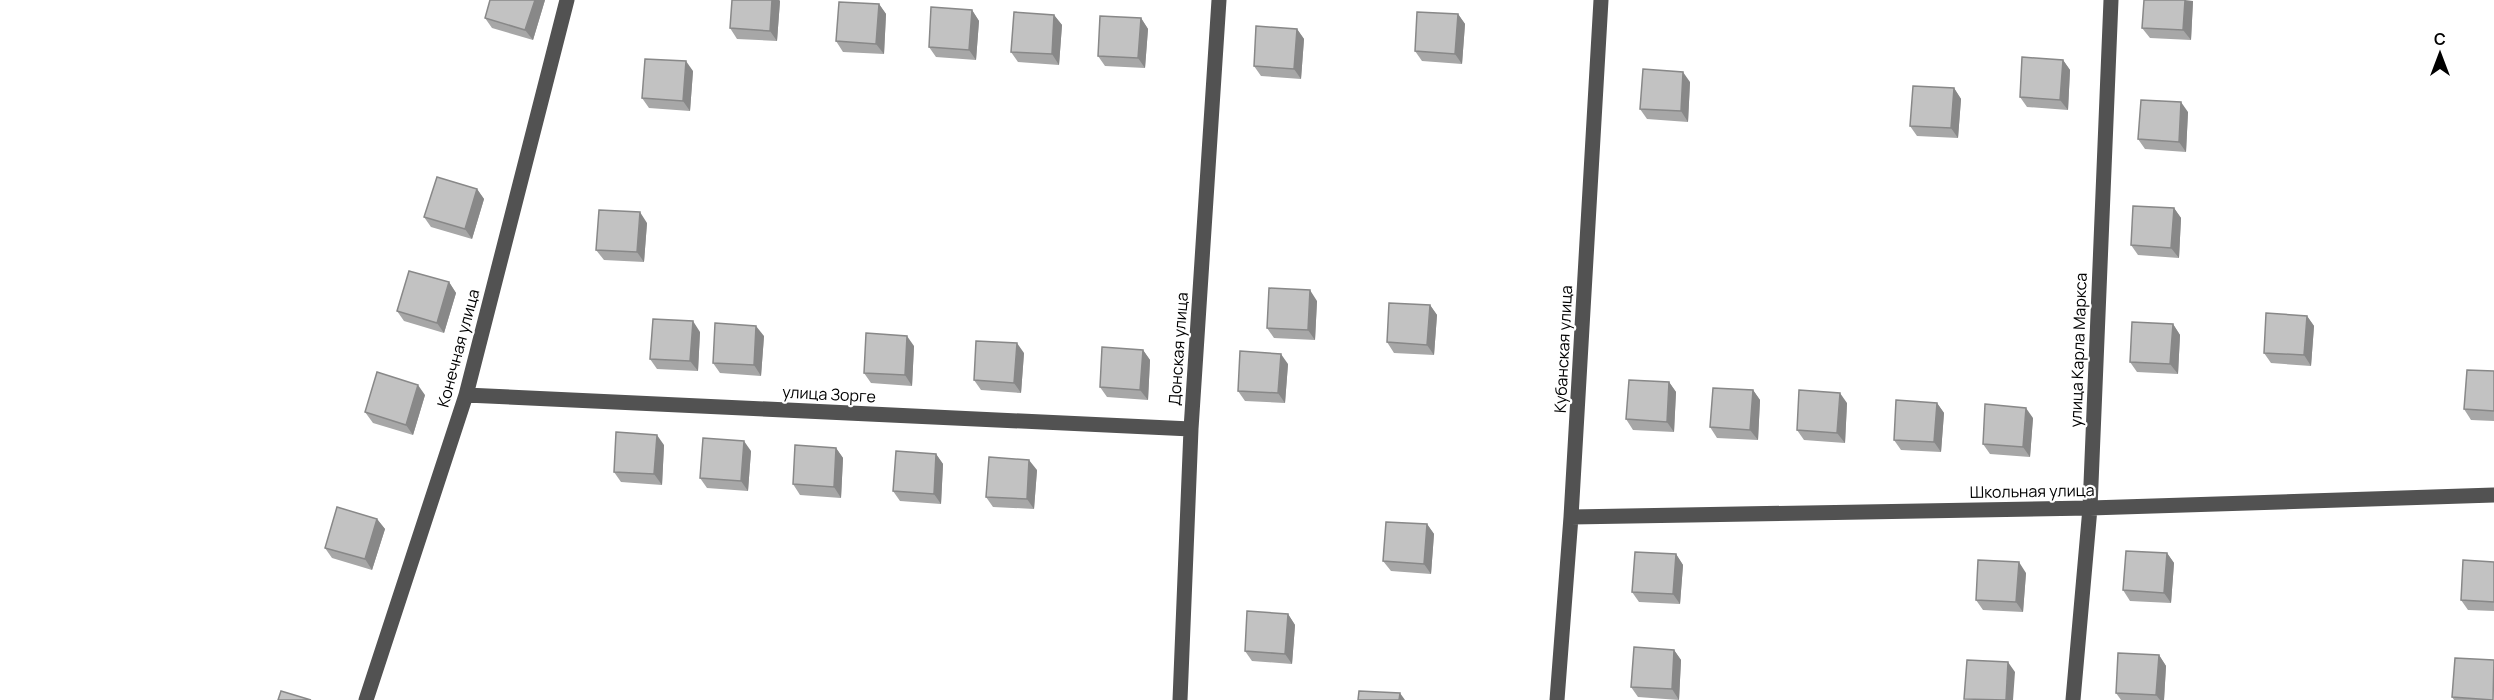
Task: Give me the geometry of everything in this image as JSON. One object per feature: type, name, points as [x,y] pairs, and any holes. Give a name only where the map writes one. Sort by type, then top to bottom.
[{"type":"street","name":"Конечная улица","points":[[366,700],[466,395],[567,0]]},
{"type":"street","name":"Донская улица","points":[[1180,700],[1191,429],[1219,0]]},
{"type":"street","name":"Кубанская улица","points":[[1557,700],[1571,518],[1601,0]]},
{"type":"street","name":"улица Карла Маркса","points":[[2073,700],[2090,508],[2111,0]]},
{"type":"street","name":"улица Зорге","points":[[466,395],[1191,429]]},
{"type":"street","name":"Школьная улица","points":[[1571,518],[2090,508],[2494,495]]},
{"type":"building","points":[[490,0],[535,0],[525,30],[485,18]]},
{"type":"building","points":[[732,0],[772,0],[770,31],[730,28]]},
{"type":"building","points":[[2144,0],[2185,0],[2183,30],[2142,28]]},
{"type":"building","points":[[839,2],[879,4],[876,44],[836,41]]},
{"type":"building","points":[[931,7],[972,10],[969,50],[929,47]]},
{"type":"building","points":[[1014,12],[1054,15],[1052,54],[1011,52]]},
{"type":"building","points":[[1417,12],[1458,14],[1455,54],[1415,51]]},
{"type":"building","points":[[1100,16],[1141,18],[1138,58],[1098,56]]},
{"type":"building","points":[[1256,26],[1297,29],[1294,69],[1254,66]]},
{"type":"building","points":[[2022,57],[2063,60],[2060,100],[2020,97]]},
{"type":"building","points":[[645,59],[686,61],[683,101],[642,98]]},
{"type":"building","points":[[1643,69],[1683,72],[1681,111],[1640,109]]},
{"type":"building","points":[[1913,86],[1954,88],[1951,128],[1910,126]]},
{"type":"building","points":[[2141,100],[2181,102],[2179,142],[2138,139]]},
{"type":"building","points":[[437,177],[477,189],[465,229],[424,217]]},
{"type":"building","points":[[2133,206],[2174,208],[2171,248],[2131,245]]},
{"type":"building","points":[[599,210],[640,212],[637,252],[596,250]]},
{"type":"building","points":[[409,271],[449,282],[437,323],[397,311]]},
{"type":"building","points":[[1269,288],[1310,290],[1308,330],[1267,328]]},
{"type":"building","points":[[1389,303],[1430,305],[1427,345],[1387,342]]},
{"type":"building","points":[[2266,313],[2307,316],[2304,355],[2264,353]]},
{"type":"building","points":[[653,319],[693,321],[690,361],[650,359]]},
{"type":"building","points":[[2132,322],[2173,324],[2170,364],[2130,362]]},
{"type":"building","points":[[715,323],[756,326],[754,365],[713,363]]},
{"type":"building","points":[[866,333],[907,336],[905,375],[864,373]]},
{"type":"building","points":[[976,341],[1017,343],[1014,383],[974,380]]},
{"type":"building","points":[[1102,347],[1143,350],[1140,390],[1100,387]]},
{"type":"building","points":[[1240,351],[1281,354],[1278,393],[1238,391]]},
{"type":"building","points":[[2467,370],[2494,371],[2494,411],[2464,409]]},
{"type":"building","points":[[377,372],[418,385],[406,425],[365,412]]},
{"type":"building","points":[[1629,380],[1669,382],[1667,422],[1626,419]]},
{"type":"building","points":[[1713,388],[1753,390],[1750,430],[1710,427]]},
{"type":"building","points":[[1799,390],[1840,393],[1837,433],[1797,430]]},
{"type":"building","points":[[1896,400],[1937,403],[1934,442],[1894,440]]},
{"type":"building","points":[[1985,404],[2026,408],[2023,447],[1983,444]]},
{"type":"building","points":[[616,432],[657,435],[654,474],[614,472]]},
{"type":"building","points":[[703,438],[744,441],[741,481],[700,478]]},
{"type":"building","points":[[795,445],[836,448],[834,487],[793,484]]},
{"type":"building","points":[[896,451],[936,454],[934,494],[893,491]]},
{"type":"building","points":[[989,457],[1029,460],[1027,499],[986,497]]},
{"type":"building","points":[[337,507],[377,519],[365,559],[325,548]]},
{"type":"building","points":[[1386,522],[1427,524],[1424,564],[1383,561]]},
{"type":"building","points":[[2126,551],[2167,553],[2164,593],[2123,590]]},
{"type":"building","points":[[1635,552],[1676,554],[1673,594],[1632,592]]},
{"type":"building","points":[[1978,560],[2019,562],[2016,602],[1976,600]]},
{"type":"building","points":[[2463,560],[2494,562],[2494,602],[2461,600]]},
{"type":"building","points":[[1247,611],[1288,614],[1285,654],[1245,651]]},
{"type":"building","points":[[1634,647],[1674,650],[1672,689],[1631,687]]},
{"type":"building","points":[[2118,653],[2159,655],[2156,695],[2116,693]]},
{"type":"building","points":[[2455,658],[2494,660],[2493,700],[2452,697]]},
{"type":"building","points":[[1967,660],[2008,662],[2006,700],[1964,699]]},
{"type":"building","points":[[281,691],[311,700],[278,700]]},
{"type":"building","points":[[1359,691],[1400,693],[1399,700],[1358,700]]}]
